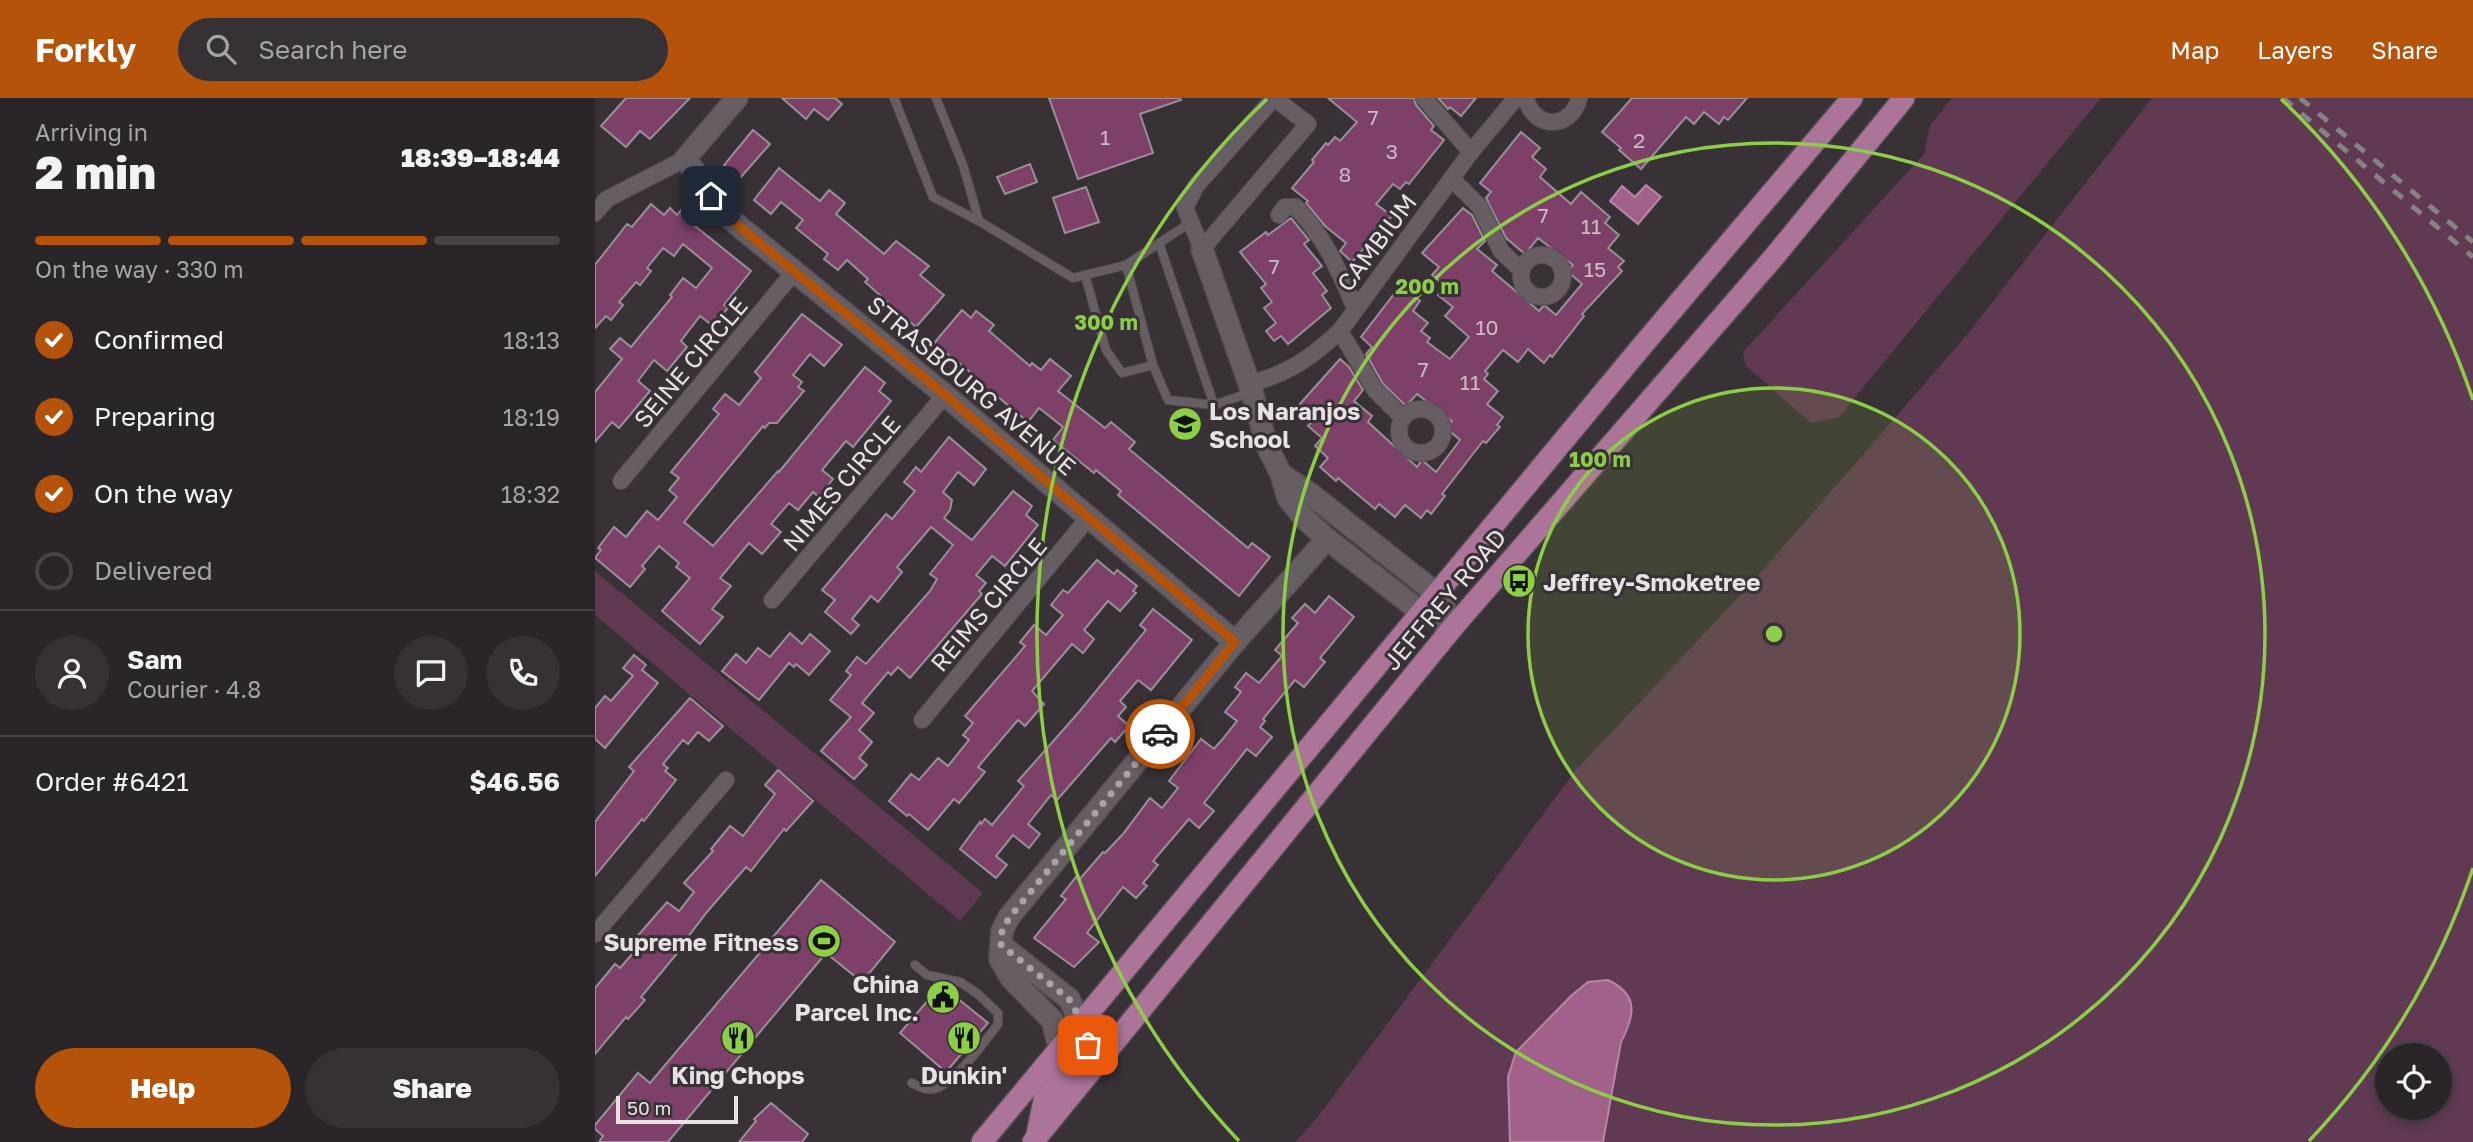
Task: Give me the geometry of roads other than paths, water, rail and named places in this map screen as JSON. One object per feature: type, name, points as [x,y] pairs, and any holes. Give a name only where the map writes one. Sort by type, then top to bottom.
[{"type":"main road","name":"JEFFREY ROAD","points":[[982,1142],[1082,1025],[1650,336],[1852,98]]},
{"type":"main road","name":"JEFFREY ROAD","points":[[1035,1139],[1454,626],[1774,257],[1904,98]]},
{"type":"main road","points":[[1035,1139],[1044,1100],[1088,1045],[1089,1035],[1082,1025]]},
{"type":"street","points":[[595,213],[607,199],[685,159],[737,98]]},
{"type":"street","points":[[1202,249],[1308,124],[1274,98],[1196,186],[1185,208],[1251,388],[1267,446],[1281,474],[1288,498],[1304,518],[1327,539],[1421,612],[1454,626]]},
{"type":"street","points":[[1424,98],[1471,152]]},
{"type":"street","name":"CAMBIUM","points":[[1251,388],[1289,371],[1318,352],[1340,331],[1471,152],[1516,98]]},
{"type":"street","points":[[1526,98],[1532,113],[1539,119],[1556,122],[1571,115],[1580,99]]},
{"type":"street","name":"STRASBOURG AVENUE","points":[[685,159],[729,218],[945,395],[1235,642]]},
{"type":"street","points":[[1452,179],[1480,207],[1501,251],[1522,271]]},
{"type":"street","points":[[595,187],[607,199]]},
{"type":"street","points":[[1279,215],[1285,207],[1296,207],[1316,228],[1355,308]]},
{"type":"street","name":"SEINE CIRCLE","points":[[621,481],[794,272]]},
{"type":"street","points":[[1340,331],[1375,390],[1403,418]]},
{"type":"street","name":"NIMES CIRCLE","points":[[772,600],[945,395]]},
{"type":"street","points":[[1281,474],[1437,594],[1454,626]]},
{"type":"street","name":"REIMS CIRCLE","points":[[922,720],[1089,517]]},
{"type":"street","points":[[1060,1050],[1052,1020],[1019,987],[1000,959],[1001,938],[1009,918],[1235,642],[1327,539]]},
{"type":"street","points":[[595,934],[726,780]]},
{"type":"street","points":[[1001,938],[1069,999],[1082,1025]]},
{"type":"lane","points":[[894,98],[933,197],[979,221],[1073,278],[1126,265],[1191,222]]},
{"type":"lane","points":[[936,98],[963,165],[979,221]]},
{"type":"lane","points":[[1159,243],[1215,404]]},
{"type":"lane","points":[[1126,265],[1153,365],[1168,400],[1215,404],[1251,388]]},
{"type":"lane","points":[[1085,275],[1106,350],[1122,373],[1153,365]]},
{"type":"lane","points":[[912,1083],[923,1089],[935,1089],[948,1082],[998,1024],[998,1013],[978,994],[960,982],[927,975],[915,965]]},
{"type":"railway","points":[[2283,98],[2473,257]]},
{"type":"railway","points":[[2300,98],[2473,242]]},
{"type":"place","name":"Los Naranjos School","points":[[1185,424]]},
{"type":"place","name":"Jeffrey-Smoketree","points":[[1519,581]]},
{"type":"place","name":"Supreme Fitness","points":[[824,941]]},
{"type":"place","name":"China Parcel Inc.","points":[[943,997]]},
{"type":"place","name":"King Chops","points":[[738,1038]]},
{"type":"place","name":"Dunkin'","points":[[964,1038]]}]
